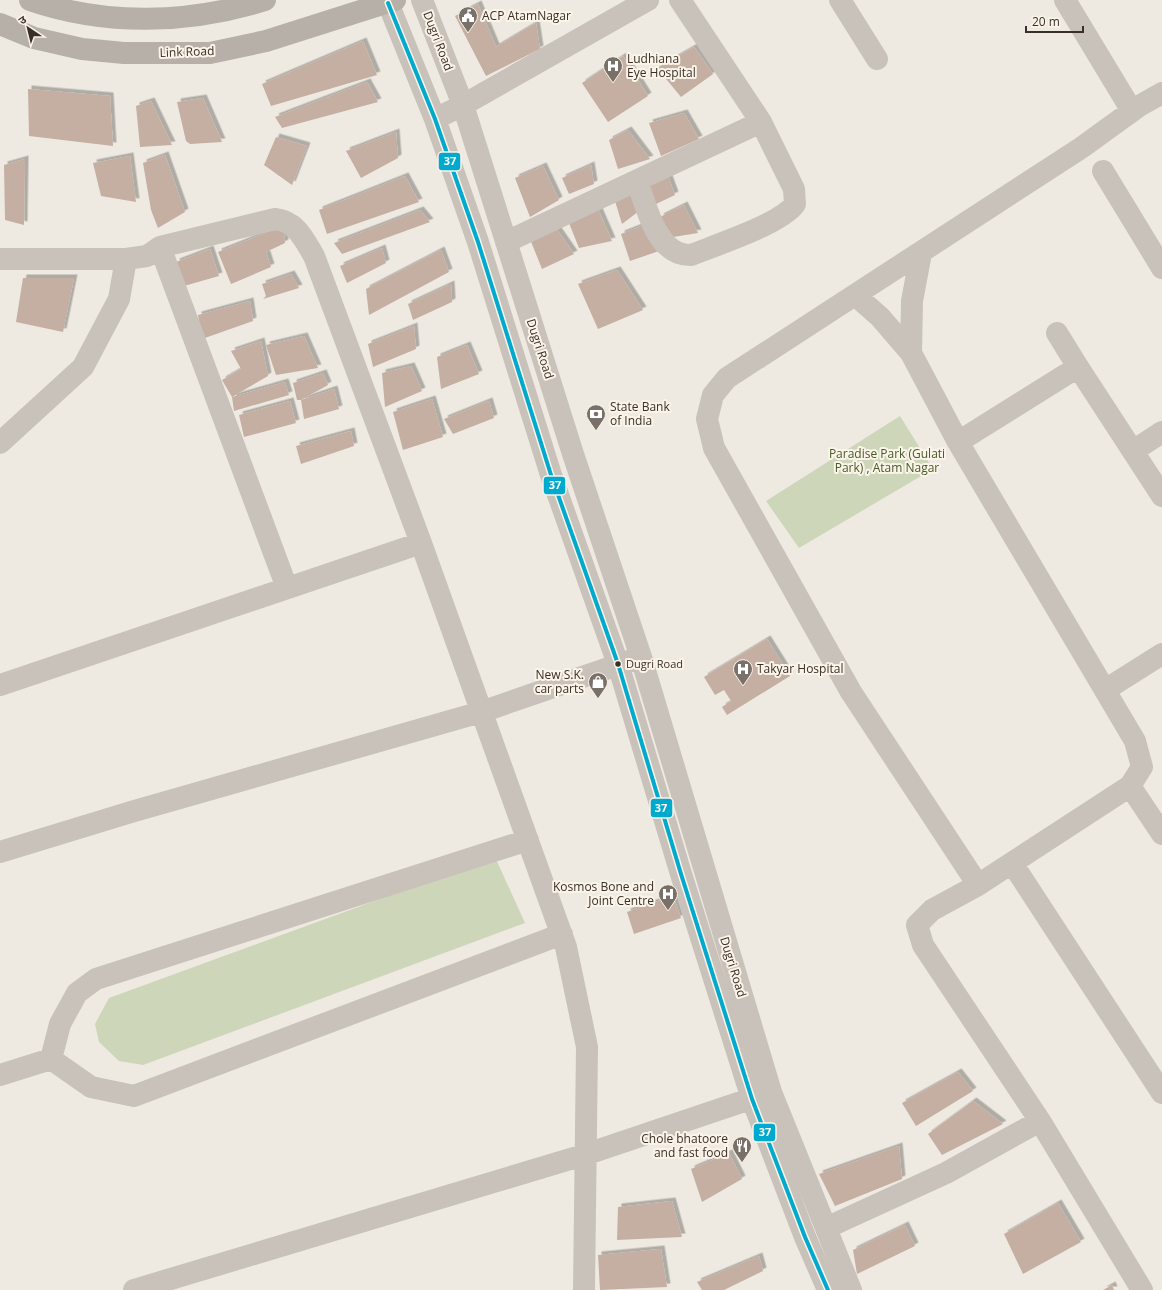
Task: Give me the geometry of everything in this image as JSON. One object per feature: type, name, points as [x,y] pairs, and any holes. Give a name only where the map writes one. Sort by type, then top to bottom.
[{"type":"main road","points":[[30,0],[54,8],[118,19],[174,19],[242,3],[265,0]]},
{"type":"main road","name":"Link Road","points":[[0,24],[34,38],[82,49],[124,53],[210,52],[266,41],[392,1]]},
{"type":"street","name":"Dugri Road","points":[[422,0],[463,105],[573,454],[641,657],[761,1095],[805,1237],[828,1290]]},
{"type":"street","points":[[435,119],[463,105],[648,0]]},
{"type":"street","points":[[637,181],[658,236],[672,251],[681,255],[691,255],[760,226],[785,213],[793,207],[796,199],[794,189],[761,122],[680,0]]},
{"type":"street","points":[[840,0],[877,59]]},
{"type":"street","points":[[1065,0],[1135,109]]},
{"type":"street","name":"Dugri Road","points":[[392,1],[478,242],[551,475],[618,664],[679,866],[761,1095],[826,1228],[851,1290]]},
{"type":"street","points":[[978,885],[851,692],[714,448],[707,419],[713,395],[727,378],[921,253],[1081,148],[1135,109],[1162,93]]},
{"type":"street","points":[[506,242],[761,122]]},
{"type":"street","points":[[1103,171],[1162,268]]},
{"type":"street","points":[[0,259],[126,259],[146,256],[160,247],[275,219],[285,220],[296,227],[314,256],[421,543],[566,947],[587,1047],[587,1154],[584,1290]]},
{"type":"street","points":[[160,247],[287,588]]},
{"type":"street","points":[[911,353],[912,300],[921,253]]},
{"type":"street","points":[[0,443],[83,367],[119,299],[126,259]]},
{"type":"street","points":[[855,295],[880,317],[911,353],[958,442],[1135,741],[1142,767],[1130,786],[1012,864],[978,885],[932,910],[917,925],[923,945],[1040,1121],[1142,1290]]},
{"type":"street","points":[[1058,333],[1078,368],[1162,496]]},
{"type":"street","points":[[958,442],[1078,368]]},
{"type":"street","points":[[1133,451],[1162,432]]},
{"type":"street","points":[[0,685],[421,543]]},
{"type":"street","points":[[1105,690],[1162,654]]},
{"type":"street","points":[[0,852],[131,812],[481,712],[641,657]]},
{"type":"street","points":[[1130,786],[1162,834]]},
{"type":"street","points":[[51,1058],[60,1024],[77,993],[96,979],[528,840]]},
{"type":"street","points":[[1012,864],[1162,1093]]},
{"type":"street","points":[[51,1058],[91,1087],[134,1096],[562,934]]},
{"type":"street","points":[[0,1075],[51,1058]]},
{"type":"street","points":[[134,1290],[587,1154],[761,1095]]},
{"type":"street","points":[[826,1228],[946,1172],[1040,1121]]},
{"type":"green space","name":"Paradise Park (Gulati Park) , Atam Nagar","points":[[900,416],[933,469],[799,548],[766,501]]},
{"type":"green space","points":[[495,857],[525,923],[143,1065],[119,1061],[99,1042],[95,1024],[109,998]]},
{"type":"building","points":[[478,4],[496,47],[536,23],[540,49],[486,76],[455,16]]},
{"type":"building","points":[[363,41],[377,75],[271,106],[262,84]]},
{"type":"building","points":[[694,47],[713,74],[681,97],[657,68]]},
{"type":"building","points":[[623,56],[648,96],[608,122],[582,83]]},
{"type":"building","points":[[367,82],[378,102],[282,128],[275,117]]},
{"type":"building","points":[[28,89],[110,96],[113,146],[29,136]]},
{"type":"building","points":[[203,98],[222,142],[190,144],[186,141],[177,102]]},
{"type":"building","points":[[151,101],[172,145],[140,147],[136,106]]},
{"type":"building","points":[[684,113],[699,139],[661,156],[649,123]]},
{"type":"building","points":[[628,130],[650,159],[618,169],[609,140]]},
{"type":"building","points":[[396,132],[398,158],[361,178],[346,151]]},
{"type":"building","points":[[276,137],[307,146],[292,185],[264,165]]},
{"type":"building","points":[[165,155],[185,212],[158,228],[151,210],[143,163]]},
{"type":"building","points":[[130,156],[136,202],[101,196],[93,163]]},
{"type":"building","points":[[25,159],[24,225],[5,220],[4,165]]},
{"type":"building","points":[[591,165],[594,184],[569,194],[562,178]]},
{"type":"building","points":[[543,166],[559,200],[530,217],[515,178]]},
{"type":"building","points":[[405,176],[419,202],[327,234],[319,210]]},
{"type":"building","points":[[668,176],[675,195],[656,204],[648,185]]},
{"type":"building","points":[[630,192],[639,211],[622,224],[615,201]]},
{"type":"building","points":[[684,205],[698,233],[673,237],[660,217]]},
{"type":"building","points":[[598,209],[612,241],[579,248],[569,223]]},
{"type":"building","points":[[420,210],[430,222],[342,254],[334,243]]},
{"type":"building","points":[[644,225],[659,251],[630,261],[621,234]]},
{"type":"building","points":[[283,226],[285,243],[266,252],[271,267],[231,284],[218,252]]},
{"type":"building","points":[[556,228],[574,254],[542,269],[530,239]]},
{"type":"building","points":[[382,248],[386,263],[347,283],[340,266]]},
{"type":"building","points":[[210,249],[219,276],[184,286],[176,262]]},
{"type":"building","points":[[441,250],[449,272],[369,315],[366,289]]},
{"type":"building","points":[[617,270],[643,310],[598,329],[578,284]]},
{"type":"building","points":[[291,274],[299,288],[263,299],[266,296],[262,284]]},
{"type":"building","points":[[23,278],[74,278],[63,332],[16,322]]},
{"type":"building","points":[[451,284],[452,302],[413,320],[408,304]]},
{"type":"building","points":[[250,301],[253,321],[202,339],[198,315]]},
{"type":"building","points":[[414,326],[416,349],[373,367],[368,344]]},
{"type":"building","points":[[304,336],[318,368],[276,375],[266,345]]},
{"type":"building","points":[[261,341],[268,376],[232,397],[222,380],[241,369],[231,351]]},
{"type":"building","points":[[467,345],[479,374],[441,389],[437,357]]},
{"type":"building","points":[[411,366],[422,391],[385,407],[382,373]]},
{"type":"building","points":[[323,373],[328,385],[301,400],[297,400],[293,383]]},
{"type":"building","points":[[285,382],[289,395],[234,411],[232,397]]},
{"type":"building","points":[[334,389],[339,409],[304,419],[301,400]]},
{"type":"building","points":[[432,399],[443,437],[403,450],[393,412]]},
{"type":"building","points":[[290,401],[296,423],[244,437],[239,415]]},
{"type":"building","points":[[489,401],[494,418],[453,434],[444,419]]},
{"type":"building","points":[[351,431],[354,446],[301,464],[296,446]]},
{"type":"building","points":[[767,639],[790,676],[727,715],[722,707],[731,701],[724,690],[715,695],[704,677]]},
{"type":"building","points":[[673,896],[681,918],[634,934],[627,912]]},
{"type":"building","points":[[958,1072],[973,1091],[916,1126],[902,1103]]},
{"type":"building","points":[[973,1101],[1003,1124],[942,1155],[928,1134]]},
{"type":"building","points":[[899,1146],[902,1179],[835,1206],[819,1174]]},
{"type":"building","points":[[729,1153],[742,1179],[702,1202],[691,1169]]},
{"type":"building","points":[[672,1201],[682,1237],[617,1240],[618,1207]]},
{"type":"building","points":[[1058,1203],[1081,1242],[1023,1274],[1004,1234]]},
{"type":"building","points":[[905,1225],[915,1246],[857,1274],[853,1250]]},
{"type":"building","points":[[661,1249],[667,1287],[600,1290],[598,1255]]},
{"type":"building","points":[[759,1256],[763,1271],[724,1290],[702,1290],[697,1282]]},
{"type":"building","points":[[1112,1285],[1114,1290],[1103,1290]]},
{"type":"transit line","name":"37","points":[[388,3],[435,119],[478,242],[551,475],[618,664],[681,874],[752,1099],[805,1237],[828,1290]]},
{"type":"place","name":"ACP AtamNagar","points":[[468,33]]},
{"type":"place","name":"Ludhiana Eye Hospital","points":[[613,83]]},
{"type":"place","name":"State Bank of India","points":[[596,431]]},
{"type":"place","name":"Dugri Road","points":[[618,664]]},
{"type":"place","name":"Takyar Hospital","points":[[743,686]]},
{"type":"place","name":"New S.K. car parts","points":[[598,699]]},
{"type":"place","name":"Kosmos Bone and Joint Centre","points":[[668,911]]},
{"type":"place","name":"Chole bhatoore and fast food","points":[[742,1163]]}]
